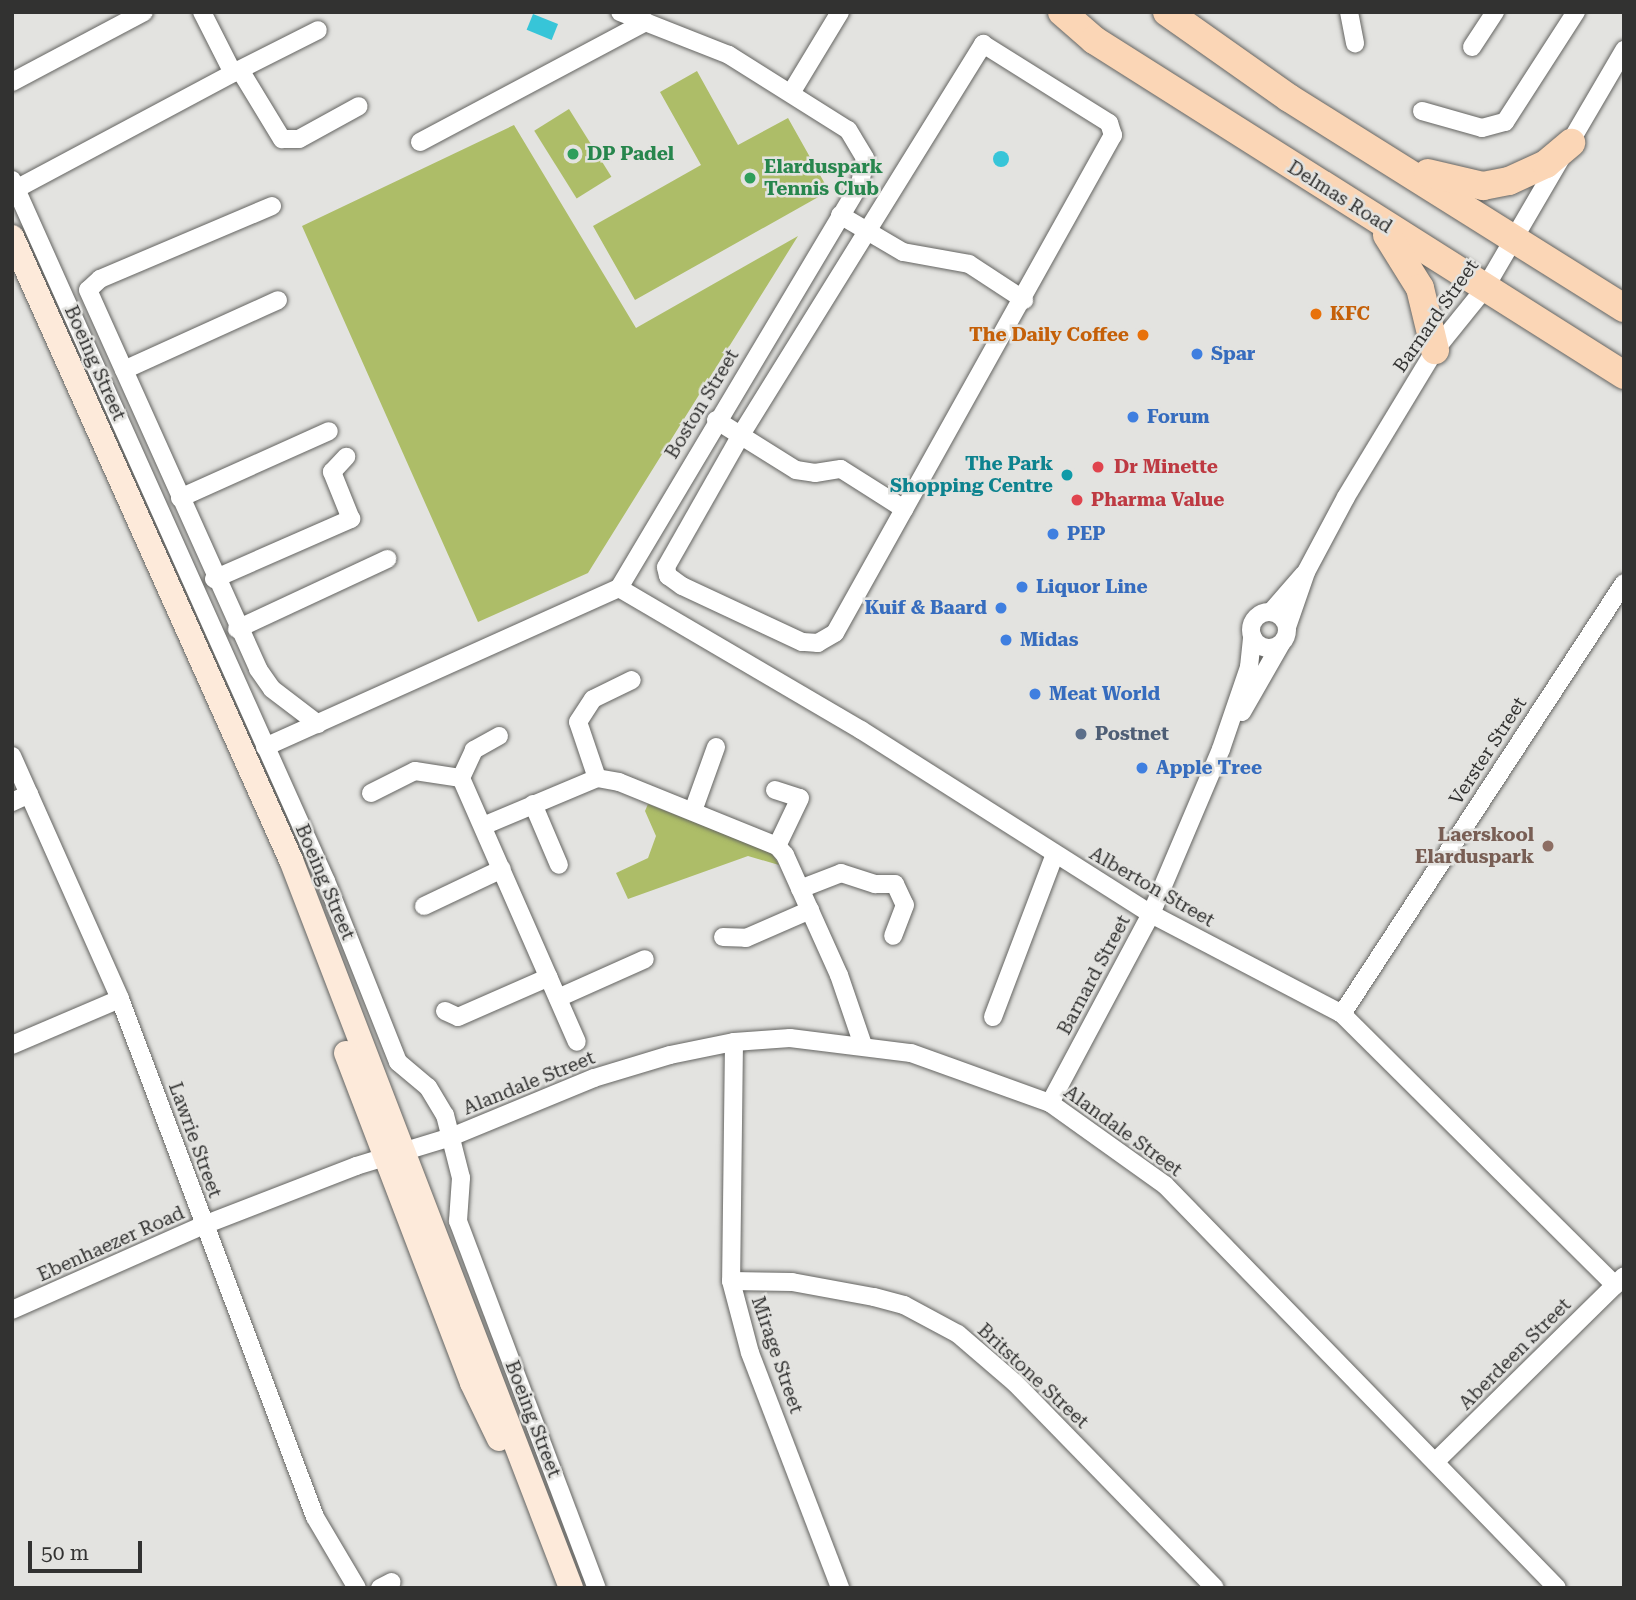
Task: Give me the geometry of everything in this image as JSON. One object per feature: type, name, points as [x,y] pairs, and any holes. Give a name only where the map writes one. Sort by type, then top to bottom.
[{"type":"main road","name":"Delmas Road","points":[[1062,12],[1094,40],[1350,205],[1624,375]]},
{"type":"main road","points":[[1167,12],[1385,159],[1513,235],[1624,308]]},
{"type":"main road","points":[[1385,159],[1452,182],[1483,186],[1533,172],[1570,143]]},
{"type":"main road","points":[[1350,205],[1387,235],[1411,268],[1426,303],[1435,350]]},
{"type":"main road","name":"Boeing Street","points":[[12,237],[247,755],[472,1382],[564,1588]]},
{"type":"main road","name":"Boeing Street","points":[[12,271],[240,770],[392,1153],[571,1588]]},
{"type":"street","points":[[12,82],[144,12]]},
{"type":"street","points":[[202,12],[236,71],[282,139],[299,139],[359,106]]},
{"type":"street","name":"Boston Street","points":[[619,587],[716,420],[860,184],[865,158],[862,148],[848,130],[729,55],[620,12]]},
{"type":"street","points":[[791,93],[840,12]]},
{"type":"street","points":[[1349,12],[1355,43]]},
{"type":"street","points":[[1472,47],[1495,12]]},
{"type":"street","points":[[1422,111],[1482,128],[1505,122],[1576,12]]},
{"type":"street","points":[[420,142],[646,22]]},
{"type":"street","points":[[14,185],[317,30]]},
{"type":"street","points":[[990,45],[1109,123],[1114,132],[1024,300],[828,639],[802,642],[682,586],[668,576],[666,567],[743,433],[870,231],[980,46],[990,45]]},
{"type":"street","name":"Barnard Street","points":[[1221,749],[1284,635],[1306,572],[1435,350],[1485,288],[1513,235],[1624,50]]},
{"type":"street","name":"Boeing Street","points":[[14,185],[326,881],[398,1062],[433,1093],[451,1137],[461,1178],[458,1221],[597,1588]]},
{"type":"street","points":[[272,206],[92,284],[89,296],[237,629],[266,682],[318,724]]},
{"type":"street","points":[[840,215],[903,252],[968,264],[1024,300]]},
{"type":"street","points":[[124,370],[278,300]]},
{"type":"street","points":[[716,420],[743,433],[796,470],[816,473],[841,469],[904,509]]},
{"type":"street","points":[[180,498],[329,431]]},
{"type":"street","points":[[214,579],[351,519],[332,472],[346,457]]},
{"type":"street","points":[[237,629],[387,559]]},
{"type":"street","name":"Barnard Street","points":[[1050,1103],[1151,914],[1221,749],[1249,667],[1255,619],[1271,612],[1306,572]]},
{"type":"street","name":"Verster Street","points":[[1342,1014],[1624,583]]},
{"type":"street","points":[[265,747],[619,587]]},
{"type":"street","name":"Alberton Street","points":[[619,587],[861,730],[1151,914],[1342,1014],[1619,1281]]},
{"type":"street","points":[[1252,636],[1264,647],[1284,635],[1282,617],[1271,612]]},
{"type":"street","points":[[597,778],[578,722],[593,699],[632,680]]},
{"type":"street","points":[[499,736],[474,750],[461,778],[577,1042]]},
{"type":"street","points":[[693,811],[716,747]]},
{"type":"street","name":"Lawrie Street","points":[[12,756],[120,999],[315,1517],[357,1588]]},
{"type":"street","points":[[371,793],[415,771],[461,778]]},
{"type":"street","points":[[483,826],[597,778],[693,811],[777,846],[800,889],[839,975],[863,1045]]},
{"type":"street","points":[[775,790],[800,798],[777,846]]},
{"type":"street","points":[[12,802],[29,794]]},
{"type":"street","points":[[533,804],[559,865]]},
{"type":"street","points":[[993,1017],[1055,854]]},
{"type":"street","points":[[424,906],[502,869]]},
{"type":"street","points":[[800,889],[841,873],[875,884],[895,884],[905,905],[893,936]]},
{"type":"street","points":[[723,937],[746,938],[810,910]]},
{"type":"street","points":[[558,998],[645,959]]},
{"type":"street","points":[[445,1011],[458,1017],[549,977]]},
{"type":"street","points":[[12,1045],[120,999]]},
{"type":"street","name":"Alandale Street","points":[[392,1153],[451,1137],[594,1078],[680,1052],[734,1042],[790,1038],[863,1045],[943,1063],[1050,1103],[1165,1185],[1557,1588]]},
{"type":"street","name":"Mirage Street","points":[[734,1042],[731,1281],[750,1353],[840,1588]]},
{"type":"street","name":"Ebenhaezer Road","points":[[12,1310],[204,1225],[392,1153]]},
{"type":"street","name":"Britstone Street","points":[[731,1281],[792,1282],[874,1297],[904,1305],[949,1329],[1015,1383],[1214,1588]]},
{"type":"street","name":"Aberdeen Street","points":[[1435,1462],[1619,1281]]},
{"type":"green space","name":"Elarduspark Tennis Club","points":[[697,71],[738,145],[788,118],[829,191],[635,300],[593,226],[701,165],[660,92]]},
{"type":"green space","name":"DP Padel","points":[[569,109],[611,177],[577,199],[534,131]]},
{"type":"green space","points":[[514,125],[636,328],[798,236],[588,573],[478,622],[302,226]]},
{"type":"green space","points":[[648,804],[772,853],[779,865],[748,856],[628,899],[616,873],[648,858],[656,836],[645,811]]},
{"type":"water","points":[[533,14],[558,24],[552,40],[527,30]]},
{"type":"water","points":[[998,151],[1004,151],[1009,159],[1007,165],[998,167],[993,162],[993,156]]},
{"type":"place","name":"DP Padel","points":[[573,154]]},
{"type":"place","name":"Elarduspark Tennis Club","points":[[750,178]]},
{"type":"place","name":"KFC","points":[[1316,314]]},
{"type":"place","name":"The Daily Coffee","points":[[1143,335]]},
{"type":"place","name":"Spar","points":[[1197,354]]},
{"type":"place","name":"Forum","points":[[1133,417]]},
{"type":"place","name":"Dr Minette","points":[[1098,467]]},
{"type":"place","name":"The Park Shopping Centre","points":[[1067,475]]},
{"type":"place","name":"Pharma Value","points":[[1077,500]]},
{"type":"place","name":"PEP","points":[[1053,534]]},
{"type":"place","name":"Liquor Line","points":[[1022,587]]},
{"type":"place","name":"Kuif & Baard","points":[[1001,608]]},
{"type":"place","name":"Midas","points":[[1006,640]]},
{"type":"place","name":"Meat World","points":[[1035,694]]},
{"type":"place","name":"Postnet","points":[[1081,734]]},
{"type":"place","name":"Apple Tree","points":[[1142,768]]},
{"type":"place","name":"Laerskool Elarduspark","points":[[1548,846]]}]
